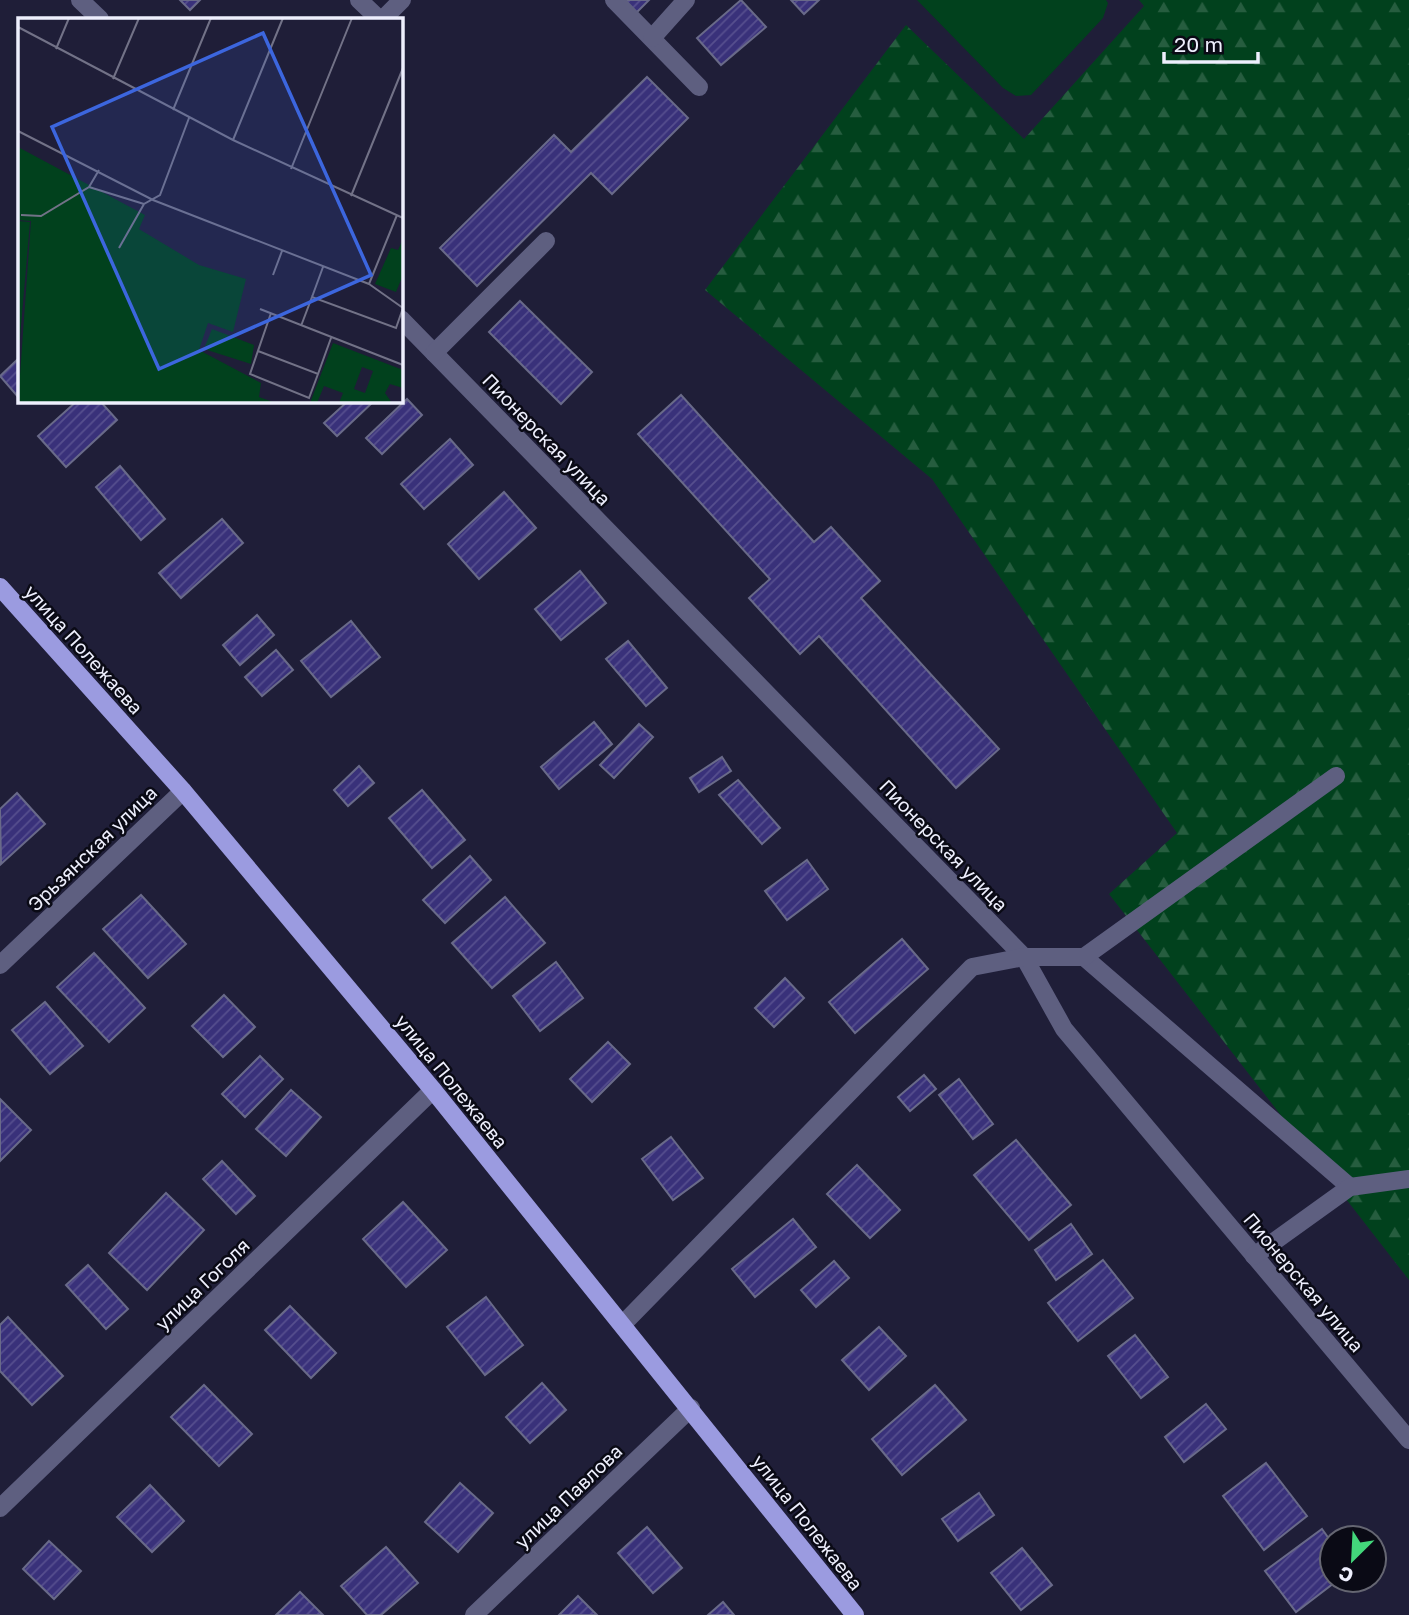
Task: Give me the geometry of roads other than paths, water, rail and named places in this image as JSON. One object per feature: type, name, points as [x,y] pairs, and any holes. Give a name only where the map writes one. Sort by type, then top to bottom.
[{"type":"main road","name":"улица Полежаева","points":[[0,587],[183,791],[433,1090],[855,1615]]},
{"type":"street","points":[[80,0],[99,18]]},
{"type":"street","points":[[359,0],[380,18]]},
{"type":"street","points":[[382,18],[402,0]]},
{"type":"street","points":[[614,0],[699,87]]},
{"type":"street","points":[[652,38],[686,0]]},
{"type":"street","points":[[434,353],[546,241]]},
{"type":"street","name":"Пионерская улица","points":[[402,320],[1024,957],[1064,1029],[1409,1440]]},
{"type":"street","points":[[623,1324],[972,967],[1024,957],[1084,957],[1335,776]]},
{"type":"street","name":"Эрьзянская улица","points":[[0,965],[183,791]]},
{"type":"street","points":[[1084,957],[1350,1187]]},
{"type":"street","name":"улица Гоголя","points":[[0,1508],[433,1090]]},
{"type":"street","points":[[1254,1256],[1350,1187],[1409,1179]]},
{"type":"street","name":"улица Павлова","points":[[474,1615],[691,1408]]}]
